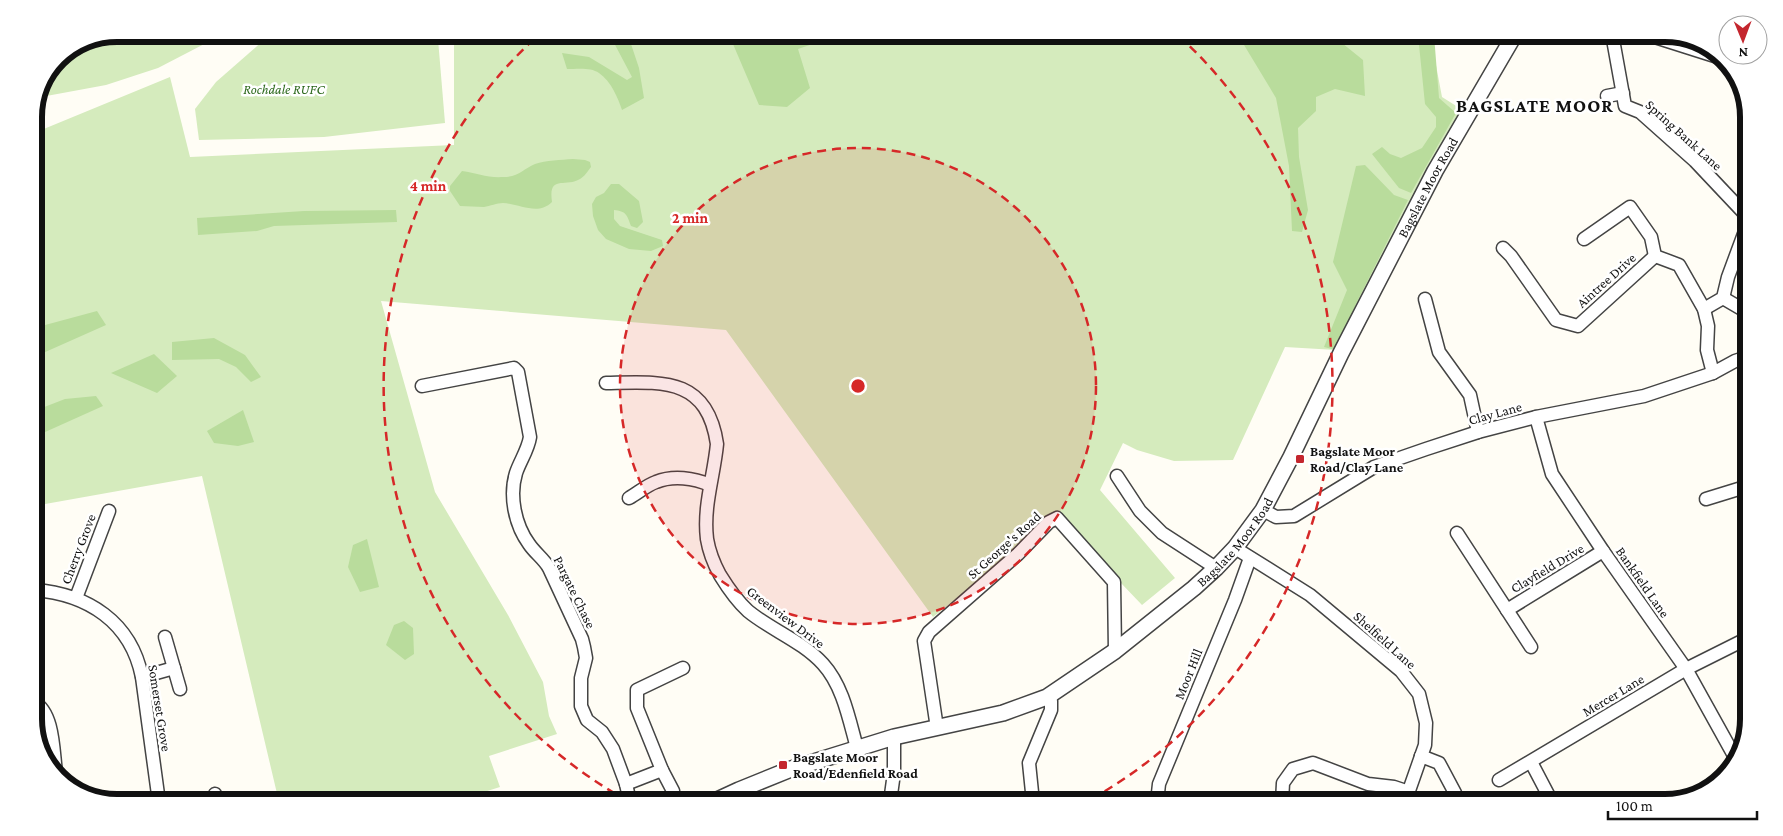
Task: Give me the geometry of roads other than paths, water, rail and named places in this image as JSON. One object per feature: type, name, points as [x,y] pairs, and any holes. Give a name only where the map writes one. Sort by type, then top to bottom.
[{"type":"street","name":"Bagslate Moor Road","points":[[742,794],[791,769],[857,748],[894,737],[1003,713],[1047,697],[1115,651],[1216,568],[1235,548],[1263,510],[1435,171],[1510,42]]},
{"type":"street","name":"Spring Bank Lane","points":[[1613,42],[1625,106],[1640,112],[1695,161],[1740,209]]},
{"type":"street","points":[[1675,43],[1700,51]]},
{"type":"street","points":[[1607,96],[1623,93]]},
{"type":"street","points":[[1584,239],[1630,207],[1651,237],[1655,256],[1678,265],[1704,309],[1708,326],[1708,350],[1713,373]]},
{"type":"street","name":"Spring Bank Lane","points":[[1723,298],[1728,277],[1740,244]]},
{"type":"street","name":"Aintree Drive","points":[[1504,248],[1556,320],[1578,326],[1655,256]]},
{"type":"street","points":[[1704,309],[1723,298],[1740,308]]},
{"type":"street","points":[[1425,299],[1439,352],[1470,395],[1478,432]]},
{"type":"street","name":"Clay Lane","points":[[1263,510],[1276,517],[1294,516],[1374,467],[1478,432],[1536,417],[1644,396],[1713,373],[1740,359]]},
{"type":"street","name":"Pargate Chase","points":[[422,386],[514,368],[518,372],[530,437],[514,484],[514,504],[519,524],[529,545],[545,561],[549,568],[582,639],[586,658],[581,678],[581,706],[587,720],[602,732],[613,749],[628,794]]},
{"type":"street","name":"Greenview Drive","points":[[606,383],[666,384],[684,389],[706,408],[715,432],[717,444],[706,514],[707,540],[718,570],[726,586],[749,612],[811,652],[824,665],[845,704],[857,748]]},
{"type":"street","name":"Bankfield Lane","points":[[1536,417],[1552,474],[1603,551],[1686,669],[1732,752]]},
{"type":"street","points":[[1118,476],[1140,510],[1162,533],[1216,568]]},
{"type":"street","points":[[629,498],[655,482],[663,480],[687,479],[710,485]]},
{"type":"street","points":[[1706,499],[1740,489]]},
{"type":"street","name":"Cherry Grove","points":[[76,598],[108,511]]},
{"type":"street","name":"St George's Road","points":[[937,728],[924,641],[929,632],[1018,554],[1049,522],[1058,518],[1114,582],[1115,651]]},
{"type":"street","name":"Clayfield Drive","points":[[1457,534],[1531,647]]},
{"type":"street","name":"Shelfield Lane","points":[[1235,548],[1310,595],[1401,671],[1419,694],[1426,723],[1425,746],[1408,794]]},
{"type":"street","name":"Clayfield Drive","points":[[1507,610],[1603,551]]},
{"type":"street","name":"Moor Hill","points":[[1158,794],[1159,784],[1235,600],[1250,558]]},
{"type":"street","name":"Somerset Grove","points":[[43,592],[76,598],[111,619],[128,641],[142,677],[158,794]]},
{"type":"street","points":[[165,637],[180,689]]},
{"type":"street","name":"Mercer Lane","points":[[1499,780],[1686,669],[1740,642]]},
{"type":"street","points":[[142,677],[174,668]]},
{"type":"street","points":[[673,791],[662,770],[637,708],[637,690],[683,668]]},
{"type":"street","points":[[1032,794],[1029,763],[1051,710],[1051,701],[1047,697]]},
{"type":"street","points":[[43,710],[48,717],[54,758]]},
{"type":"street","points":[[891,794],[894,773],[894,737]]},
{"type":"street","points":[[1422,756],[1439,763],[1455,793]]},
{"type":"street","points":[[1531,762],[1548,794]]},
{"type":"street","points":[[1282,794],[1283,783],[1293,769],[1313,763],[1368,784],[1394,786],[1403,794]]},
{"type":"street","points":[[626,784],[662,770]]},
{"type":"place","name":"Bagslate Moor Road/Clay Lane","points":[[1300,459]]},
{"type":"place","name":"Bagslate Moor Road/Edenfield Road","points":[[783,765]]},
{"type":"district","name":"BAGSLATE MOOR","points":[[1535,105]]},
{"type":"park label","name":"Rochdale RUFC","points":[[284,89]]}]
